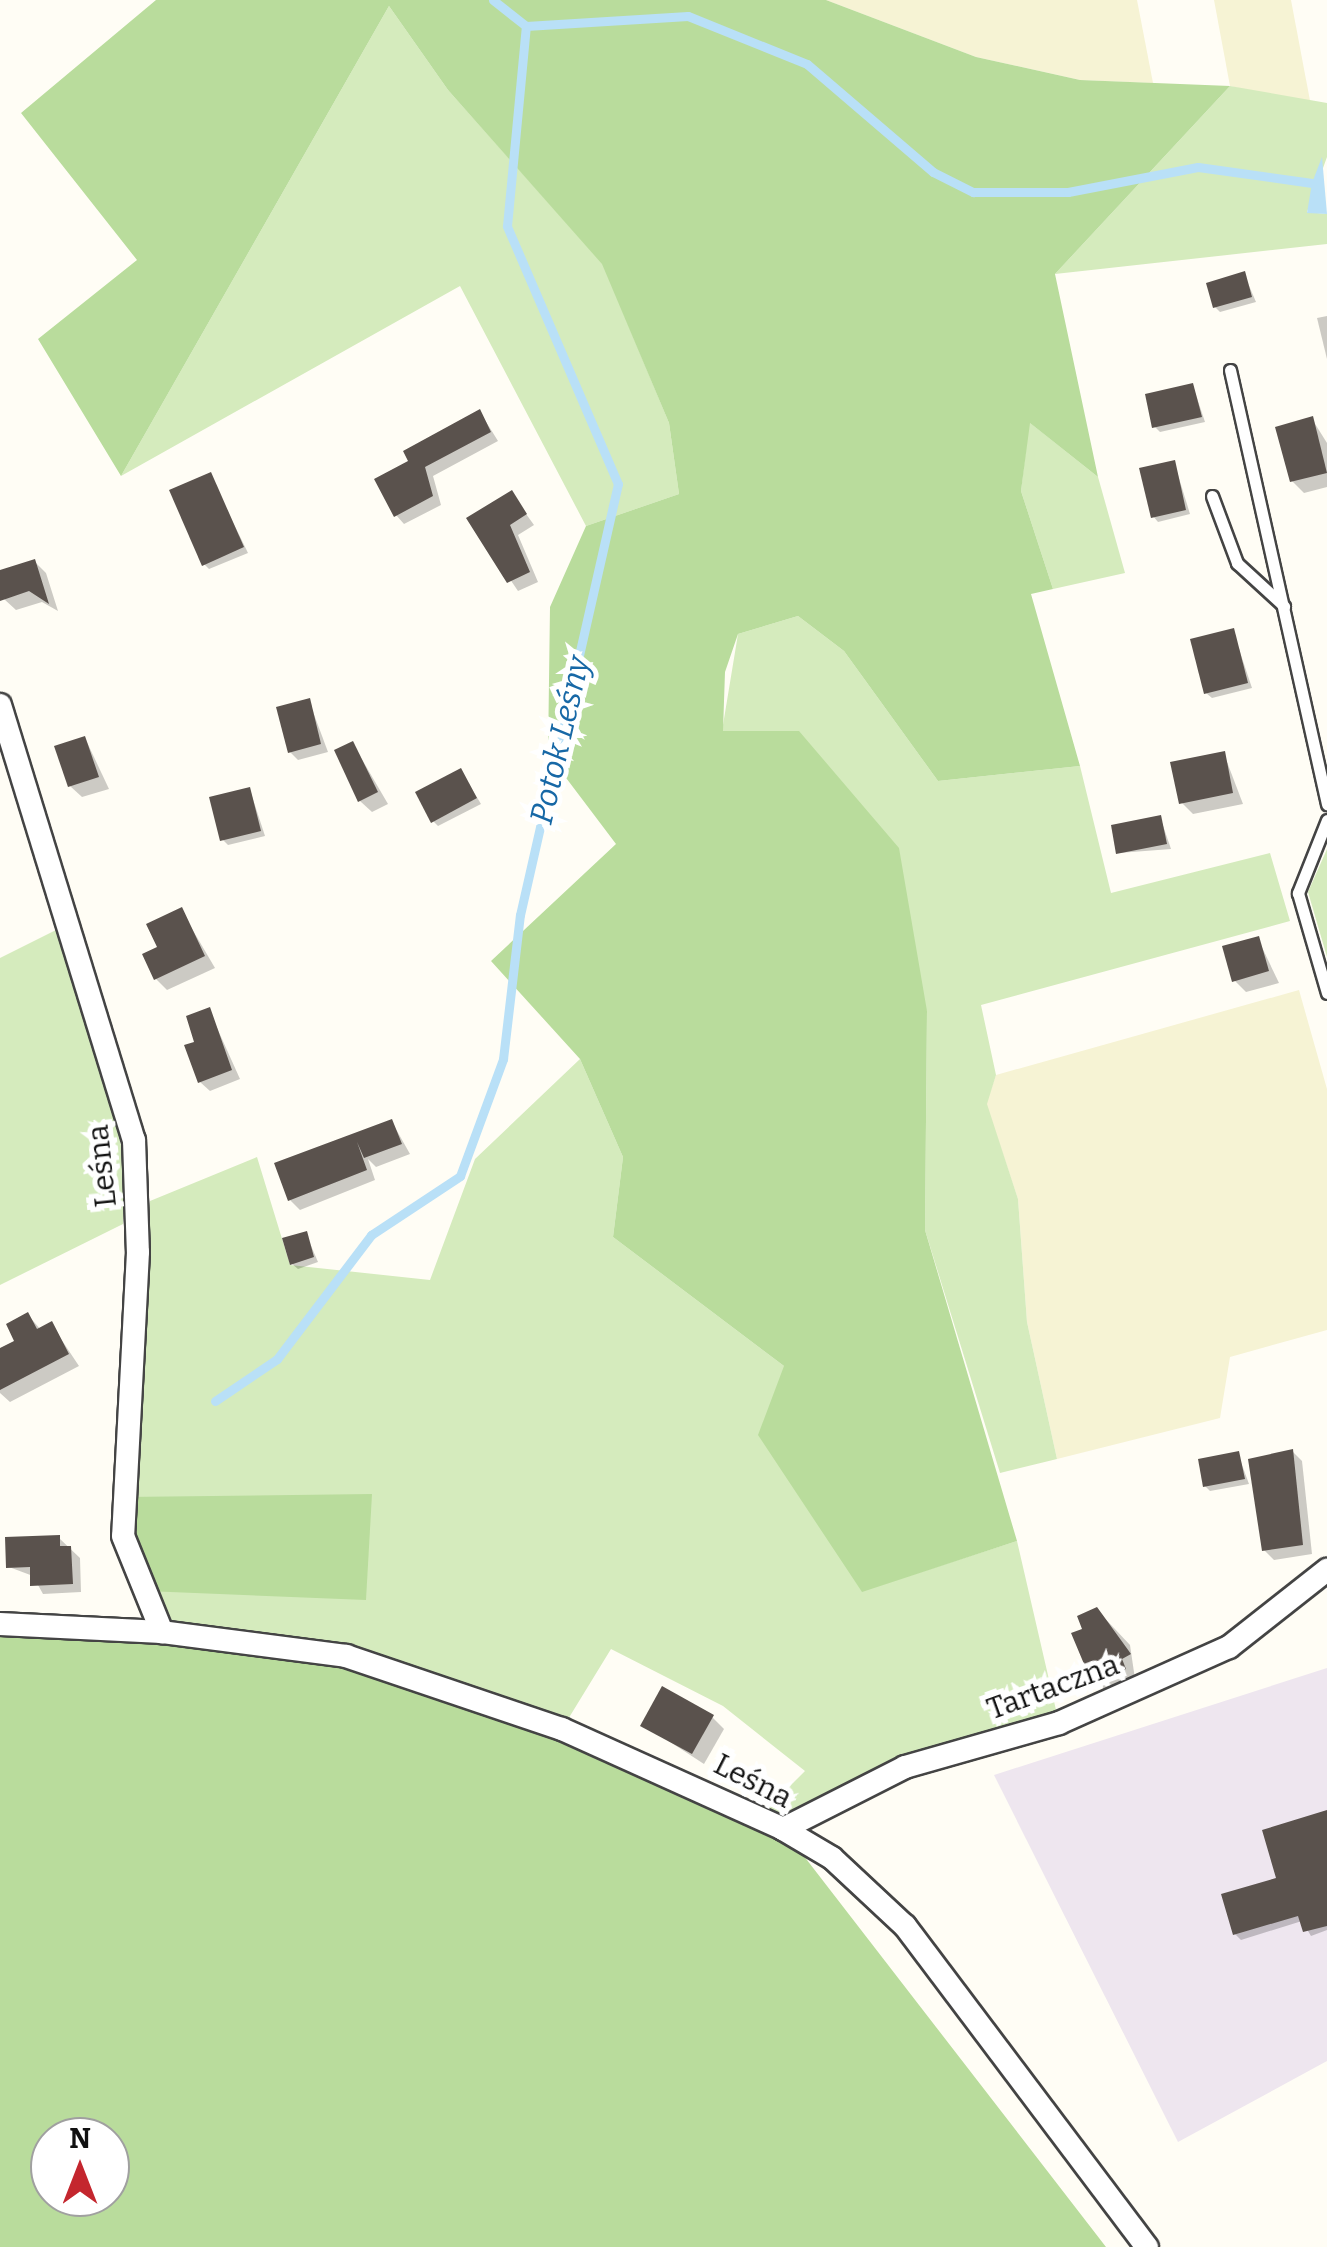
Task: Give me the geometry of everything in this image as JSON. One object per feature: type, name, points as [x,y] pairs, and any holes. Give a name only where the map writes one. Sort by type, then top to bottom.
[{"type":"street","name":"Leśna","points":[[0,705],[134,1140],[138,1252],[123,1536],[162,1632]]},
{"type":"street","name":"Tartaczna","points":[[783,1829],[905,1767],[1059,1722],[1229,1647],[1327,1570]]},
{"type":"street","name":"Leśna","points":[[0,1624],[162,1632],[289,1646],[408,1673],[660,1770],[783,1829],[832,1858],[905,1926],[1148,2247]]},
{"type":"lane","points":[[1230,370],[1327,804]]},
{"type":"lane","points":[[1212,496],[1237,563],[1286,607]]},
{"type":"lane","points":[[1327,820],[1298,893],[1327,993]]},
{"type":"shaded area","points":[[826,0],[1137,0],[1153,83],[1080,80],[976,57]]},
{"type":"shaded area","points":[[1214,0],[1291,0],[1311,106],[1230,86]]},
{"type":"shaded area","points":[[1299,990],[1327,1089],[1327,1330],[1230,1357],[1220,1418],[1057,1459],[1027,1322],[1018,1199],[986,1104],[996,1075]]},
{"type":"shaded area","points":[[1327,1668],[1327,2061],[1178,2142],[994,1775]]},
{"type":"green space","points":[[156,0],[826,0],[976,57],[1080,80],[1230,86],[1055,274],[1098,477],[1030,423],[1021,491],[1053,589],[1031,594],[1080,766],[938,781],[844,651],[798,616],[738,634],[725,672],[723,731],[799,731],[899,848],[927,1011],[925,1230],[1017,1541],[862,1592],[758,1435],[784,1366],[613,1237],[623,1157],[580,1059],[491,961],[616,844],[548,754],[550,607],[586,526],[679,494],[669,423],[602,264],[448,90],[389,6],[121,476],[38,339],[137,260],[21,113]]},
{"type":"green space","points":[[389,6],[448,90],[603,264],[669,423],[679,494],[586,526],[460,286],[121,476]]},
{"type":"green space","points":[[1230,86],[1327,103],[1327,157],[1307,212],[1327,214],[1327,244],[1055,274]]},
{"type":"green space","points":[[1029,422],[1098,477],[1125,573],[1053,589],[1021,491]]},
{"type":"green space","points":[[798,616],[844,651],[938,781],[1080,766],[1111,893],[1270,853],[1290,921],[981,1005],[996,1075],[987,1104],[1018,1199],[1027,1322],[1057,1459],[1000,1473],[925,1230],[927,1011],[722,731],[738,634]]},
{"type":"green space","points":[[1327,849],[1327,957],[1308,892]]},
{"type":"green space","points":[[62,927],[107,1074],[123,1156],[123,1224],[0,1285],[0,958]]},
{"type":"green space","points":[[580,1059],[623,1157],[613,1237],[784,1366],[862,1591],[1017,1541],[1059,1723],[905,1767],[783,1829],[759,1817],[805,1771],[723,1706],[611,1649],[562,1729],[162,1632],[125,1497],[150,1201],[257,1157],[290,1265],[430,1280],[475,1159]]},
{"type":"green space","points":[[372,1494],[366,1600],[146,1591],[125,1497]]},
{"type":"green space","points":[[0,1625],[162,1632],[408,1673],[783,1829],[1106,2247],[0,2247]]},
{"type":"water","points":[[1322,157],[1327,214],[1307,213],[1312,183]]},
{"type":"building","points":[[1245,271],[1252,297],[1213,308],[1206,283]]},
{"type":"building","points":[[1193,383],[1202,417],[1152,428],[1145,394]]},
{"type":"building","points":[[480,409],[491,432],[425,467],[433,496],[394,517],[374,479],[408,461],[403,451]]},
{"type":"building","points":[[1313,416],[1327,473],[1290,482],[1275,427]]},
{"type":"building","points":[[1175,460],[1186,510],[1151,518],[1139,468]]},
{"type":"building","points":[[211,472],[244,547],[202,566],[169,490]]},
{"type":"building","points":[[512,490],[527,514],[510,525],[530,572],[507,583],[466,518]]},
{"type":"building","points":[[35,559],[49,604],[29,591],[0,601],[0,570]]},
{"type":"building","points":[[1234,628],[1248,683],[1204,694],[1190,639]]},
{"type":"building","points":[[310,698],[321,744],[288,753],[276,707]]},
{"type":"building","points":[[85,736],[99,777],[68,787],[54,746]]},
{"type":"building","points":[[353,741],[378,792],[358,802],[334,750]]},
{"type":"building","points":[[1225,751],[1233,793],[1179,804],[1170,762]]},
{"type":"building","points":[[461,768],[477,798],[431,823],[415,792]]},
{"type":"building","points":[[250,787],[261,831],[220,841],[209,797]]},
{"type":"building","points":[[1161,815],[1167,844],[1116,854],[1111,825]]},
{"type":"building","points":[[182,907],[205,956],[154,980],[142,954],[157,947],[146,924]]},
{"type":"building","points":[[1259,936],[1269,971],[1232,982],[1222,946]]},
{"type":"building","points":[[210,1007],[232,1070],[198,1083],[184,1045],[194,1042],[186,1016]]},
{"type":"building","points":[[392,1119],[402,1144],[364,1158],[357,1142],[367,1170],[288,1201],[274,1163]]},
{"type":"building","points":[[307,1231],[314,1257],[290,1265],[282,1238]]},
{"type":"building","points":[[28,1312],[37,1329],[52,1321],[69,1354],[0,1390],[0,1348],[14,1341],[6,1324]]},
{"type":"building","points":[[1293,1449],[1303,1545],[1262,1551],[1248,1459]]},
{"type":"building","points":[[1239,1451],[1245,1479],[1203,1487],[1198,1459]]},
{"type":"building","points":[[60,1535],[60,1546],[71,1546],[73,1584],[30,1586],[30,1567],[6,1568],[5,1537]]},
{"type":"building","points":[[1097,1607],[1131,1654],[1122,1659],[1126,1669],[1092,1683],[1071,1633],[1082,1629],[1077,1616]]},
{"type":"building","points":[[662,1686],[714,1715],[692,1754],[640,1726]]},
{"type":"building","points":[[1327,1810],[1327,1926],[1303,1932],[1298,1916],[1233,1935],[1221,1894],[1276,1878],[1262,1830]]},
{"type":"waterway","name":"Potok Leśny","points":[[215,1401],[277,1359],[371,1235],[460,1176],[503,1059],[520,915],[618,484],[507,226],[526,26],[493,0]]},
{"type":"waterway","points":[[526,26],[688,16],[807,64],[933,172],[973,192],[1068,192],[1198,167],[1312,183]]}]
